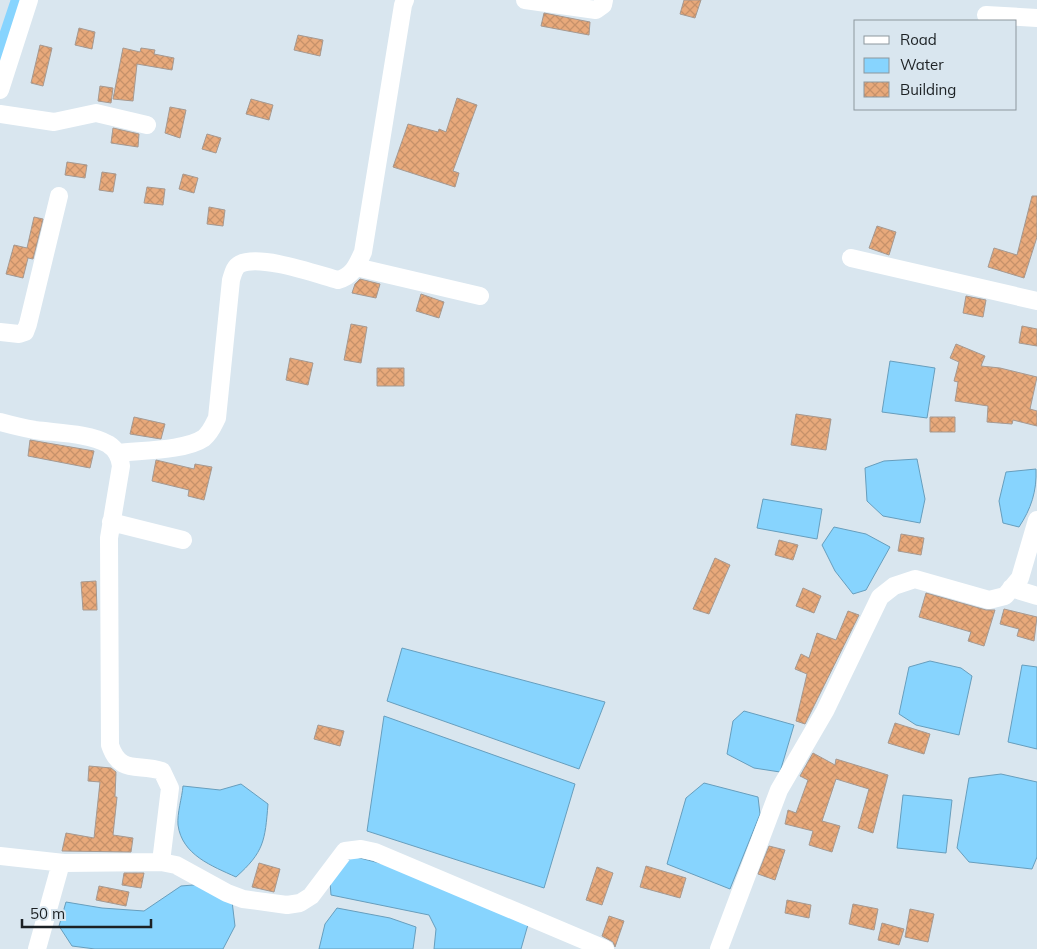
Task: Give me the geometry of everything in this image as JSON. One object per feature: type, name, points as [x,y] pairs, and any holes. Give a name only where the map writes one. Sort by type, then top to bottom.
[{"type":"street","points":[[0,90],[29,0]]},
{"type":"street","points":[[117,453],[188,445],[203,438],[212,430],[217,418],[231,280],[234,270],[239,264],[250,261],[263,262],[338,280],[348,277],[356,267],[363,252],[403,5],[406,0]]},
{"type":"street","points":[[525,0],[596,10],[603,5],[604,0]]},
{"type":"street","points":[[986,15],[1037,18]]},
{"type":"street","points":[[0,114],[54,122],[96,113],[147,124]]},
{"type":"street","points":[[0,332],[19,334],[25,332],[59,196]]},
{"type":"street","points":[[851,258],[1037,301]]},
{"type":"street","points":[[356,267],[480,296]]},
{"type":"street","points":[[0,422],[34,430],[62,432],[106,443],[117,453],[121,466],[108,538],[110,745],[120,764],[162,770],[167,779],[170,788],[161,862]]},
{"type":"street","points":[[719,949],[779,790],[825,711],[880,597],[894,586],[915,579],[989,600],[1005,596],[1020,578],[1037,520]]},
{"type":"street","points":[[111,522],[183,540]]},
{"type":"street","points":[[1011,588],[1037,596]]},
{"type":"street","points":[[0,856],[61,863],[161,862],[176,865],[227,893],[243,899],[287,905],[300,903],[311,896],[345,852],[361,849],[375,852],[605,949]]},
{"type":"street","points":[[37,949],[61,863]]},
{"type":"water","points":[[890,361],[935,368],[927,418],[882,412]]},
{"type":"water","points":[[917,459],[925,499],[920,523],[883,516],[867,501],[865,468],[884,461]]},
{"type":"water","points":[[1036,469],[1034,492],[1030,507],[1019,527],[1003,523],[999,501],[1006,472]]},
{"type":"water","points":[[763,499],[822,509],[817,539],[757,528]]},
{"type":"water","points":[[834,527],[866,534],[890,547],[866,590],[853,594],[835,571],[822,545]]},
{"type":"water","points":[[402,648],[605,702],[579,769],[387,701]]},
{"type":"water","points":[[930,661],[961,668],[972,676],[959,735],[916,725],[899,714],[909,667]]},
{"type":"water","points":[[1022,665],[1037,667],[1037,749],[1008,742]]},
{"type":"water","points":[[744,711],[794,725],[780,772],[754,768],[727,754],[733,721]]},
{"type":"water","points":[[384,716],[575,784],[544,888],[367,831]]},
{"type":"water","points":[[1001,774],[1037,782],[1037,857],[1032,869],[969,862],[957,848],[969,778]]},
{"type":"water","points":[[704,783],[758,797],[760,814],[730,889],[667,864],[686,798]]},
{"type":"water","points":[[241,784],[268,804],[266,828],[258,853],[236,877],[208,864],[192,852],[185,844],[181,835],[178,820],[183,786],[220,790]]},
{"type":"water","points":[[903,795],[952,800],[946,853],[897,848]]},
{"type":"water","points":[[352,856],[395,867],[529,921],[521,949],[434,949],[436,929],[429,915],[331,895],[330,882]]},
{"type":"water","points":[[205,884],[232,901],[235,926],[223,949],[95,949],[72,946],[59,926],[66,902],[102,908],[144,911],[181,886]]},
{"type":"water","points":[[337,908],[390,918],[416,927],[413,949],[319,949],[325,924]]},
{"type":"building","points":[[684,0],[701,0],[695,18],[680,14]]},
{"type":"building","points":[[544,13],[590,22],[589,35],[541,26]]},
{"type":"building","points":[[79,28],[95,32],[92,49],[75,45]]},
{"type":"building","points":[[298,35],[323,40],[320,56],[294,50]]},
{"type":"building","points":[[40,45],[52,48],[43,86],[31,83]]},
{"type":"building","points":[[123,48],[140,52],[141,48],[155,50],[154,54],[174,58],[172,70],[137,64],[133,101],[113,99]]},
{"type":"building","points":[[100,86],[113,88],[111,103],[98,101]]},
{"type":"building","points":[[457,98],[477,105],[453,171],[459,173],[455,187],[393,167],[408,124],[438,132],[439,129],[446,132]]},
{"type":"building","points":[[251,99],[273,105],[269,120],[246,114]]},
{"type":"building","points":[[170,107],[186,110],[180,138],[165,133]]},
{"type":"building","points":[[113,128],[139,134],[138,147],[111,143]]},
{"type":"building","points":[[207,134],[221,138],[216,153],[202,149]]},
{"type":"building","points":[[67,162],[87,165],[85,178],[65,175]]},
{"type":"building","points":[[102,172],[116,174],[113,192],[99,190]]},
{"type":"building","points":[[183,174],[198,178],[194,193],[179,189]]},
{"type":"building","points":[[147,187],[165,189],[163,205],[144,203]]},
{"type":"building","points":[[1032,196],[1037,196],[1037,237],[1024,278],[988,267],[994,248],[1017,255]]},
{"type":"building","points":[[209,207],[225,210],[223,226],[207,224]]},
{"type":"building","points":[[34,217],[43,219],[33,259],[28,258],[23,278],[6,274],[14,245],[27,248]]},
{"type":"building","points":[[877,226],[896,232],[889,255],[869,248]]},
{"type":"building","points":[[360,279],[380,284],[376,298],[352,293],[355,284]]},
{"type":"building","points":[[421,294],[444,302],[439,318],[416,311]]},
{"type":"building","points":[[966,296],[986,300],[983,317],[963,313]]},
{"type":"building","points":[[351,324],[367,327],[361,363],[344,360]]},
{"type":"building","points":[[1022,326],[1037,329],[1037,346],[1019,343]]},
{"type":"building","points":[[956,344],[985,356],[981,366],[1000,368],[1037,377],[1030,409],[1037,411],[1037,426],[1013,420],[1012,424],[987,422],[988,406],[955,401],[958,382],[954,381],[959,362],[950,358]]},
{"type":"building","points":[[290,358],[313,363],[308,385],[286,380]]},
{"type":"building","points":[[377,368],[404,368],[404,386],[377,386]]},
{"type":"building","points":[[796,414],[831,419],[826,450],[791,445]]},
{"type":"building","points":[[134,417],[165,424],[161,439],[130,434]]},
{"type":"building","points":[[930,417],[955,417],[955,432],[930,432]]},
{"type":"building","points":[[30,440],[94,451],[90,468],[28,456]]},
{"type":"building","points":[[156,460],[194,469],[195,464],[212,467],[204,500],[188,496],[189,490],[152,481]]},
{"type":"building","points":[[901,534],[924,538],[921,555],[898,551]]},
{"type":"building","points":[[779,540],[798,545],[793,560],[775,555]]},
{"type":"building","points":[[715,558],[730,565],[709,614],[693,609]]},
{"type":"building","points":[[96,581],[97,610],[83,610],[81,582]]},
{"type":"building","points":[[803,588],[821,596],[814,613],[796,606]]},
{"type":"building","points":[[926,593],[986,610],[995,610],[984,646],[968,641],[971,632],[919,617]]},
{"type":"building","points":[[1004,609],[1037,617],[1034,641],[1017,636],[1019,629],[1000,624]]},
{"type":"building","points":[[848,611],[859,615],[805,724],[796,721],[807,674],[795,669],[801,654],[809,658],[817,633],[836,640]]},
{"type":"building","points":[[895,723],[930,734],[924,754],[888,743]]},
{"type":"building","points":[[318,725],[344,731],[340,746],[314,739]]},
{"type":"building","points":[[813,753],[835,765],[836,759],[888,775],[873,833],[858,828],[869,789],[836,779],[822,821],[840,826],[832,852],[809,845],[813,831],[785,824],[788,810],[796,813],[808,780],[800,776]]},
{"type":"building","points":[[89,766],[111,768],[116,772],[115,797],[117,797],[113,835],[133,838],[131,852],[62,851],[66,833],[94,838],[100,782],[88,781]]},
{"type":"building","points":[[769,846],[785,850],[775,880],[758,874]]},
{"type":"building","points":[[259,863],[280,869],[274,892],[252,887]]},
{"type":"building","points":[[646,866],[686,878],[680,898],[640,887]]},
{"type":"building","points":[[597,867],[613,873],[602,905],[586,900]]},
{"type":"building","points":[[124,873],[144,873],[141,888],[122,885]]},
{"type":"building","points":[[99,886],[129,892],[126,906],[96,900]]},
{"type":"building","points":[[787,900],[811,905],[809,918],[785,913]]},
{"type":"building","points":[[853,904],[878,909],[874,930],[849,924]]},
{"type":"building","points":[[910,909],[934,914],[928,942],[905,937]]},
{"type":"building","points":[[609,916],[624,921],[615,947],[613,942],[602,936]]},
{"type":"building","points":[[882,923],[904,929],[899,945],[878,940]]},
{"type":"waterway","points":[[0,60],[20,0]]}]
